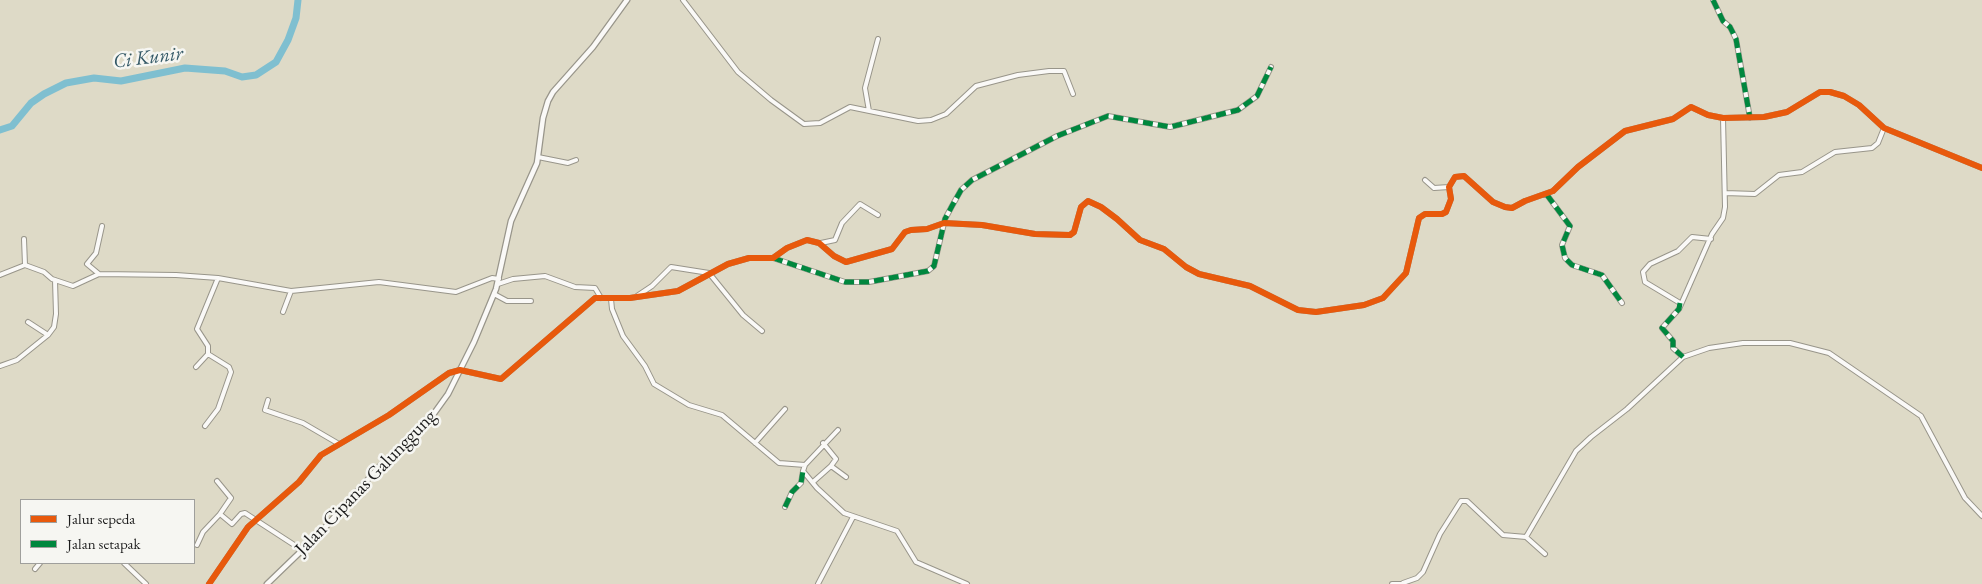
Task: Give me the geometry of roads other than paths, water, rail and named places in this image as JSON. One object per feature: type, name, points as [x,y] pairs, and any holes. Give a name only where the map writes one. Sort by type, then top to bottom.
[{"type":"street","name":"Jalan Cipanas Galunggung","points":[[267,584],[302,550],[379,468],[430,419],[448,394],[494,294],[511,221],[534,173],[543,118],[553,92],[587,54],[627,0]]},
{"type":"street","points":[[683,0],[738,72],[800,122],[812,125],[820,123],[846,107],[918,121],[931,120],[946,114],[976,86],[1018,75],[1048,71],[1065,73],[1073,94]]},
{"type":"street","points":[[1713,0],[1723,21],[1730,27],[1736,39],[1750,118]]},
{"type":"street","points":[[868,111],[865,89],[878,39]]},
{"type":"street","points":[[209,584],[220,570],[241,535],[299,482],[321,455],[389,415],[449,373],[501,378],[591,300],[601,298],[635,298],[678,290],[708,273],[749,258],[773,258],[845,282],[869,282],[928,271],[934,266],[952,206],[966,184],[1057,136],[1108,116],[1170,128],[1238,110],[1257,96],[1271,67]]},
{"type":"street","points":[[820,243],[834,256],[846,262],[892,249],[905,232],[927,229],[946,223],[982,225],[1034,234],[1070,235],[1074,232],[1080,207],[1088,201],[1101,207],[1140,240],[1164,249],[1186,267],[1199,274],[1250,286],[1298,310],[1316,312],[1364,305],[1383,298],[1406,273],[1419,218],[1425,214],[1442,214],[1446,212],[1450,199],[1449,187],[1455,177],[1464,176],[1486,197],[1505,207],[1512,208],[1525,200],[1548,195],[1615,137],[1625,131],[1673,118],[1691,107],[1723,118],[1750,118],[1787,112],[1825,91],[1844,96],[1858,105],[1884,128],[1982,168]]},
{"type":"street","points":[[1683,357],[1673,348],[1673,341],[1662,328],[1679,309],[1711,239],[1723,218],[1725,193],[1723,118]]},
{"type":"street","points":[[1725,193],[1755,194],[1779,175],[1802,172],[1835,152],[1870,149],[1878,143],[1884,128]]},
{"type":"street","points":[[538,157],[568,163],[576,160]]},
{"type":"street","points":[[1425,180],[1434,188],[1449,187]]},
{"type":"street","points":[[1548,195],[1570,226],[1562,245],[1566,258],[1572,265],[1600,274],[1622,302]]},
{"type":"street","points":[[773,258],[807,240],[820,243],[835,240],[842,223],[860,205],[878,215]]},
{"type":"street","points":[[99,274],[87,264],[96,253],[102,226]]},
{"type":"street","points":[[1680,304],[1645,282],[1643,272],[1650,264],[1678,251],[1692,237],[1711,239]]},
{"type":"street","points":[[24,239],[25,265]]},
{"type":"street","points":[[0,275],[25,265],[34,267],[55,280],[73,286],[99,274],[218,278],[291,291],[379,282],[456,292],[492,278],[498,282],[545,276],[575,287],[595,288],[601,298]]},
{"type":"street","points":[[635,298],[652,286],[671,267],[708,273],[738,309],[762,331]]},
{"type":"street","points":[[196,367],[208,354],[208,346],[197,329],[218,278]]},
{"type":"street","points":[[0,366],[17,360],[48,335],[56,322],[55,280]]},
{"type":"street","points":[[283,312],[291,291]]},
{"type":"street","points":[[494,294],[507,301],[531,302]]},
{"type":"street","points":[[611,298],[612,309],[623,336],[654,384],[689,405],[722,415],[779,463],[805,465]]},
{"type":"street","points":[[28,322],[48,335]]},
{"type":"street","points":[[1526,536],[1578,449],[1683,357],[1716,347],[1772,342],[1790,343],[1829,353],[1924,419],[1965,498],[1982,516]]},
{"type":"street","points":[[204,426],[218,409],[231,372],[229,367],[208,354]]},
{"type":"street","points":[[268,400],[265,410],[301,422],[339,444]]},
{"type":"street","points":[[755,443],[784,409]]},
{"type":"street","points":[[785,507],[792,492],[801,483],[805,465],[823,443],[838,430]]},
{"type":"street","points":[[813,482],[836,459],[823,443]]},
{"type":"street","points":[[831,466],[846,477]]},
{"type":"street","points":[[803,472],[844,513],[897,531],[916,562],[967,584]]},
{"type":"street","points":[[196,545],[203,532],[220,514],[230,498],[217,481]]},
{"type":"street","points":[[1392,584],[1404,584],[1418,578],[1440,534],[1463,500],[1467,501],[1501,534],[1508,537],[1526,536],[1545,554]]},
{"type":"street","points":[[220,514],[232,524],[243,512],[257,519],[302,550]]},
{"type":"street","points":[[818,584],[853,517]]},
{"type":"street","points":[[35,568],[39,564]]},
{"type":"street","points":[[125,564],[146,584]]},
{"type":"waterway","name":"Ci Kunir","points":[[0,130],[12,126],[31,103],[66,83],[94,78],[121,81],[185,68],[225,71],[242,77],[256,75],[276,62],[288,40],[296,18],[298,0]]}]
